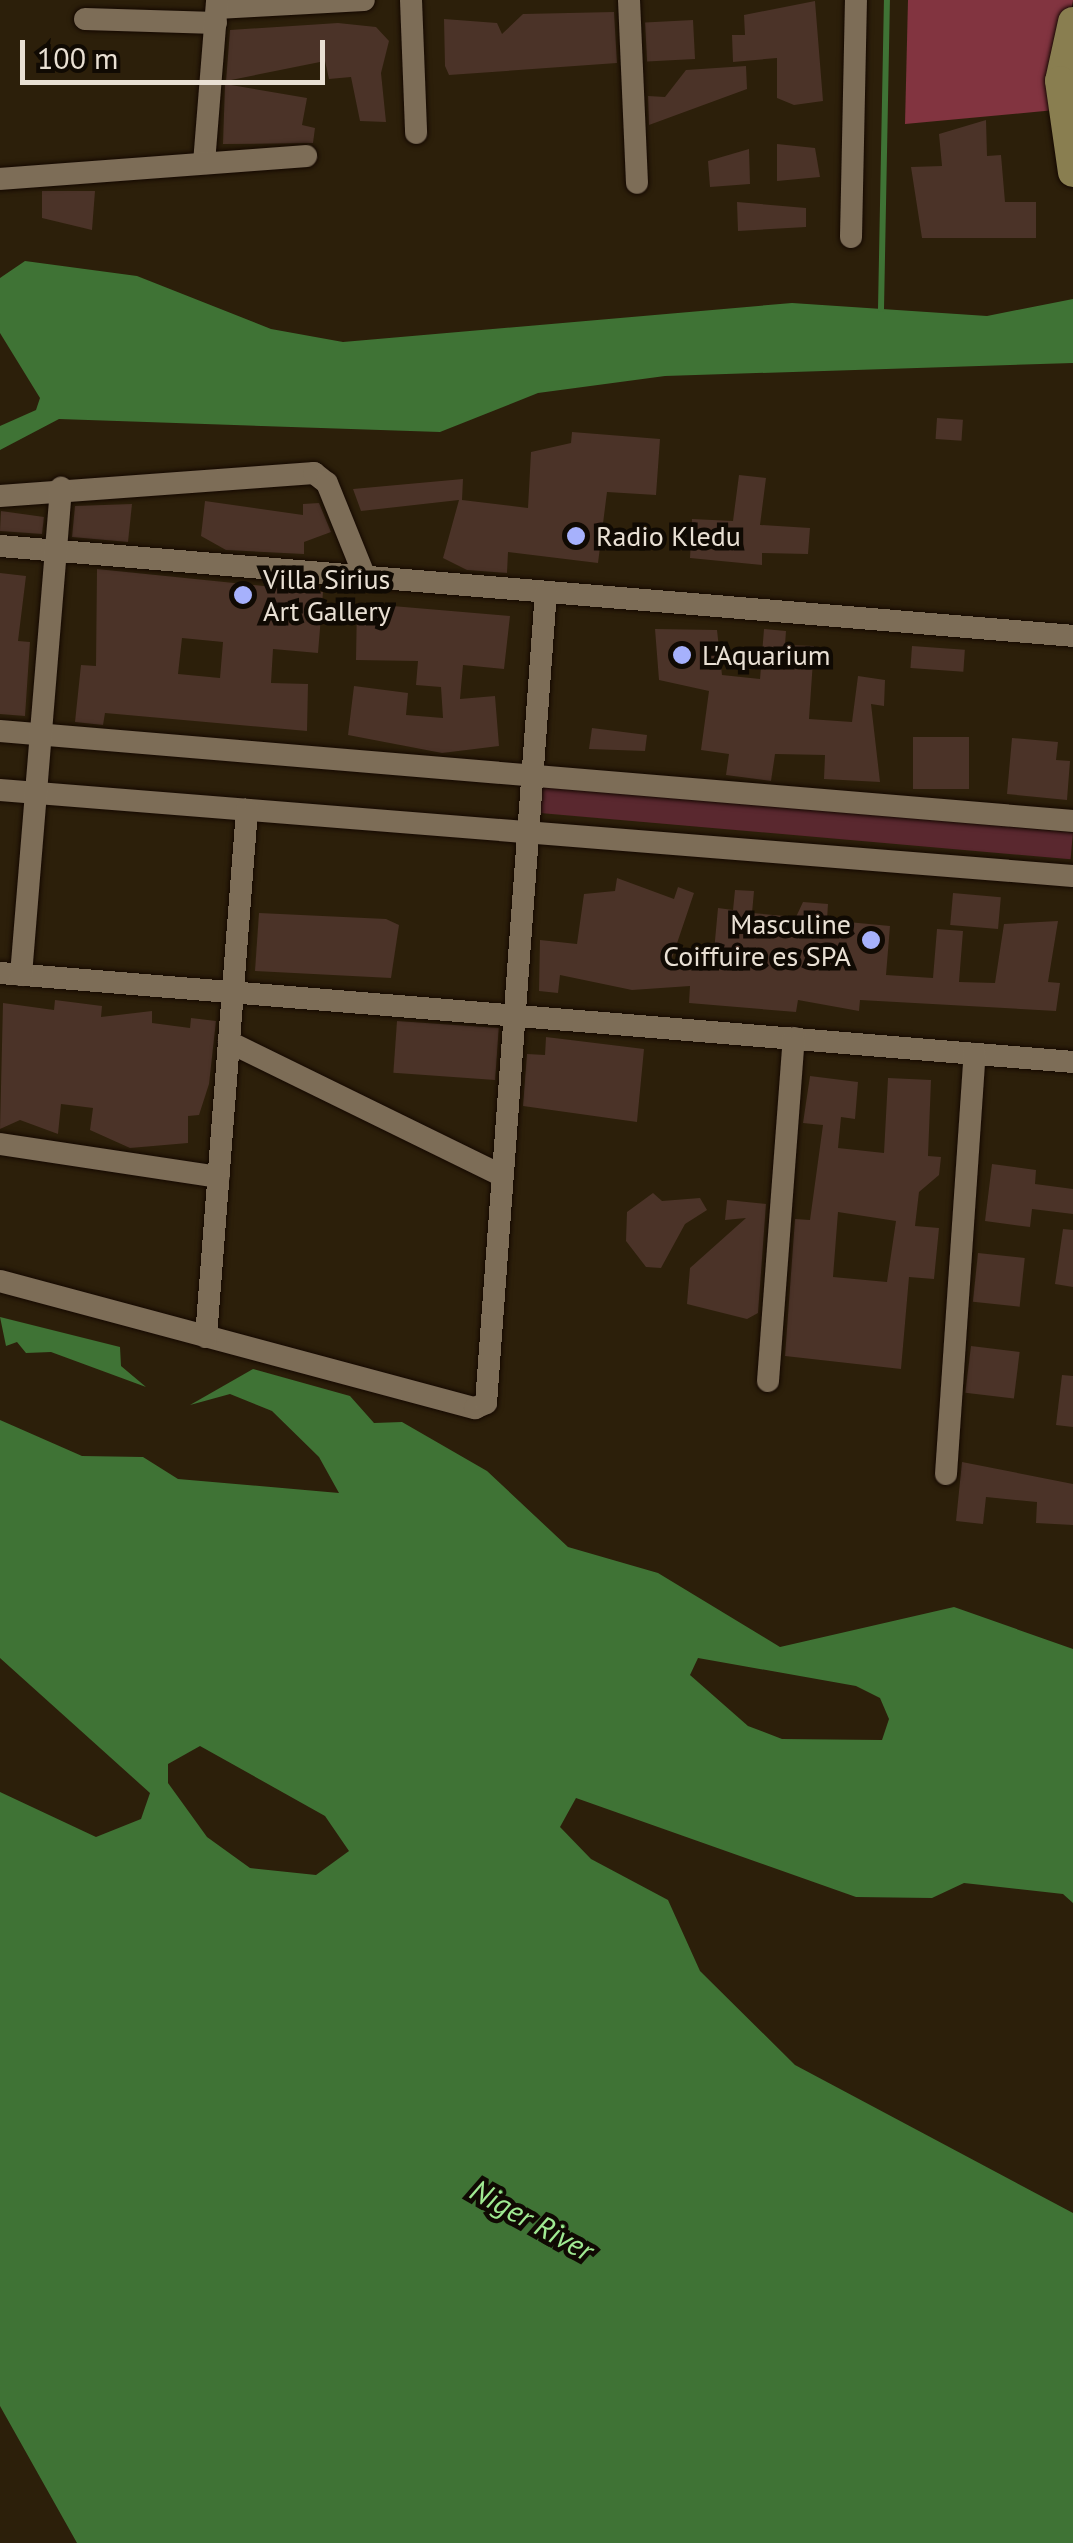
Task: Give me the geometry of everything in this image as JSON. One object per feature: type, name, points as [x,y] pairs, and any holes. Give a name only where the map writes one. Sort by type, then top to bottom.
[{"type":"street","points":[[84,19],[364,0]]},
{"type":"street","points":[[411,0],[416,133]]},
{"type":"street","points":[[629,0],[637,183]]},
{"type":"street","points":[[851,238],[856,0]]},
{"type":"street","points":[[204,164],[216,10]]},
{"type":"street","points":[[1073,22],[1067,103],[1073,172]]},
{"type":"street","points":[[0,179],[306,156]]},
{"type":"street","points":[[0,496],[61,488],[314,473],[327,483],[365,577]]},
{"type":"street","points":[[61,488],[36,793],[11,974],[1073,1062]]},
{"type":"street","points":[[0,546],[1073,636]]},
{"type":"street","points":[[0,1282],[481,1408],[546,592]]},
{"type":"street","points":[[0,731],[1073,821]]},
{"type":"street","points":[[0,790],[1073,876]]},
{"type":"street","points":[[206,1337],[247,810]]},
{"type":"street","points":[[768,1381],[794,1038]]},
{"type":"street","points":[[229,1042],[500,1175]]},
{"type":"street","points":[[946,1474],[976,1054]]},
{"type":"street","points":[[0,1144],[219,1176]]},
{"type":"shaded area","points":[[908,0],[1073,0],[1055,110],[905,124]]},
{"type":"shaded area","points":[[531,785],[1073,832],[1071,859],[529,812]]},
{"type":"water","points":[[25,261],[137,276],[271,329],[343,342],[792,303],[987,316],[1073,299],[1073,363],[665,376],[538,393],[440,432],[59,419],[0,450],[0,426],[36,410],[40,398],[0,333],[0,278]]},
{"type":"water","points":[[0,1317],[120,1347],[121,1366],[146,1387],[51,1352],[26,1353],[17,1342],[6,1346]]},
{"type":"water","name":"Niger River","points":[[253,1369],[350,1396],[374,1423],[402,1422],[487,1471],[568,1547],[658,1573],[780,1647],[954,1607],[1073,1649],[1073,1903],[1063,1894],[964,1883],[932,1898],[856,1897],[576,1798],[560,1827],[591,1859],[668,1900],[700,1971],[795,2065],[1073,2213],[1073,2543],[77,2543],[0,2406],[0,1792],[96,1837],[141,1819],[150,1793],[0,1658],[0,1420],[82,1456],[143,1457],[178,1479],[339,1493],[319,1457],[272,1411],[230,1394],[190,1405]],"holes":[[[698,1658],[856,1686],[880,1698],[889,1719],[882,1740],[782,1739],[748,1726],[690,1675]],[[200,1746],[325,1816],[349,1851],[316,1875],[250,1868],[207,1837],[168,1783],[168,1764]]]},
{"type":"building","points":[[815,1],[823,101],[794,105],[777,98],[777,58],[733,62],[732,35],[745,35],[744,15]]},
{"type":"building","points":[[614,12],[617,63],[449,75],[445,66],[444,19],[497,23],[502,34],[523,14]]},
{"type":"building","points":[[693,20],[695,59],[647,61],[645,23]]},
{"type":"building","points":[[338,23],[376,27],[389,41],[381,73],[386,122],[360,121],[351,77],[329,79],[325,61],[226,81],[230,30]]},
{"type":"building","points":[[746,66],[747,89],[649,125],[648,96],[665,97],[686,70]]},
{"type":"building","points":[[225,84],[307,98],[302,125],[315,128],[313,143],[223,144]]},
{"type":"building","points":[[986,120],[987,156],[1001,155],[1005,202],[1036,202],[1036,238],[922,238],[911,167],[942,166],[939,134]]},
{"type":"building","points":[[777,144],[815,148],[820,177],[777,181]]},
{"type":"building","points":[[749,149],[750,184],[710,187],[708,161]]},
{"type":"building","points":[[42,191],[95,191],[92,230],[42,218]]},
{"type":"building","points":[[737,202],[806,208],[806,227],[738,231]]},
{"type":"building","points":[[937,418],[963,420],[961,441],[936,439]]},
{"type":"building","points":[[572,432],[660,439],[656,495],[607,492],[598,563],[508,552],[507,573],[467,570],[443,558],[459,500],[361,511],[353,489],[463,479],[462,500],[528,508],[531,452],[571,443]]},
{"type":"building","points":[[739,475],[766,478],[760,525],[810,528],[808,554],[762,553],[762,565],[690,558],[692,519],[733,521]]},
{"type":"building","points":[[205,501],[303,515],[303,504],[319,503],[331,532],[304,542],[304,554],[226,550],[201,536]]},
{"type":"building","points":[[132,504],[128,542],[72,537],[75,506]]},
{"type":"building","points":[[1,511],[44,517],[42,534],[0,531]]},
{"type":"building","points":[[97,569],[323,592],[318,653],[273,649],[271,683],[308,684],[307,731],[105,713],[103,725],[75,722],[81,665],[96,666]],"holes":[[[182,638],[223,642],[220,678],[178,674]]]},
{"type":"building","points":[[0,573],[26,576],[18,641],[30,642],[25,716],[0,714]]},
{"type":"building","points":[[357,603],[510,616],[504,669],[463,665],[460,699],[495,696],[499,746],[442,753],[348,735],[354,686],[408,693],[406,715],[443,718],[441,687],[416,685],[418,661],[356,660]]},
{"type":"building","points":[[655,629],[717,630],[722,675],[760,679],[764,629],[786,631],[785,645],[814,646],[809,719],[852,722],[858,676],[885,680],[884,706],[871,704],[880,782],[824,779],[825,755],[775,754],[771,781],[726,775],[729,754],[701,750],[709,691],[659,680]]},
{"type":"building","points":[[912,646],[965,650],[963,672],[910,668]]},
{"type":"building","points":[[592,728],[647,735],[645,751],[589,749]]},
{"type":"building","points":[[913,737],[969,737],[969,789],[913,789]]},
{"type":"building","points":[[1012,738],[1058,742],[1056,760],[1070,761],[1067,800],[1007,794]]},
{"type":"building","points":[[617,878],[674,899],[678,887],[694,893],[671,961],[713,962],[718,908],[733,910],[735,890],[754,891],[752,913],[796,917],[803,902],[828,904],[827,920],[890,926],[886,975],[933,978],[937,929],[963,931],[959,982],[995,983],[1004,924],[1058,921],[1048,982],[1060,983],[1056,1011],[860,1000],[859,1011],[798,1000],[796,1012],[689,1003],[690,986],[632,990],[560,975],[558,993],[539,991],[540,940],[577,944],[584,894],[615,891]]},
{"type":"building","points":[[953,893],[1001,897],[998,929],[950,925]]},
{"type":"building","points":[[259,913],[386,919],[399,925],[391,978],[255,971]]},
{"type":"building","points":[[55,1000],[102,1006],[101,1017],[152,1011],[152,1023],[190,1028],[191,1018],[216,1021],[209,1084],[199,1115],[188,1116],[188,1143],[130,1148],[90,1130],[93,1108],[61,1104],[58,1134],[20,1120],[0,1129],[3,1003],[54,1010]]},
{"type":"building","points":[[397,1021],[499,1028],[495,1080],[393,1073]]},
{"type":"building","points":[[546,1037],[644,1049],[637,1122],[523,1106],[527,1054],[545,1055]]},
{"type":"building","points":[[810,1076],[858,1082],[855,1119],[841,1117],[838,1148],[884,1153],[888,1078],[931,1080],[928,1156],[941,1157],[939,1175],[919,1192],[915,1226],[939,1228],[934,1279],[909,1277],[901,1369],[785,1356],[795,1219],[810,1220],[823,1125],[803,1123]],"holes":[[[838,1212],[896,1221],[887,1282],[833,1277]]]},
{"type":"building","points":[[992,1164],[1036,1170],[1035,1184],[1073,1189],[1073,1214],[1032,1209],[1030,1227],[985,1221]]},
{"type":"building","points":[[653,1193],[662,1201],[700,1198],[707,1210],[685,1224],[661,1268],[646,1267],[626,1241],[627,1212]]},
{"type":"building","points":[[727,1200],[766,1204],[758,1313],[747,1319],[687,1304],[690,1268],[746,1218],[725,1220]]},
{"type":"building","points":[[1063,1229],[1073,1230],[1073,1287],[1055,1284]]},
{"type":"building","points":[[978,1253],[1025,1258],[1020,1307],[973,1302]]},
{"type":"building","points":[[971,1346],[1020,1352],[1014,1399],[965,1393]]},
{"type":"building","points":[[1062,1375],[1073,1376],[1073,1427],[1056,1425]]},
{"type":"building","points":[[962,1462],[1073,1484],[1073,1525],[1036,1523],[1037,1502],[986,1497],[983,1524],[956,1521]]},
{"type":"waterway","points":[[881,309],[887,0]]},
{"type":"place","name":"Radio Kledu","points":[[576,536]]},
{"type":"place","name":"Villa Sirius Art Gallery","points":[[243,595]]},
{"type":"place","name":"L'Aquarium","points":[[682,655]]},
{"type":"place","name":"Masculine Coiffuire es SPA","points":[[871,940]]}]
